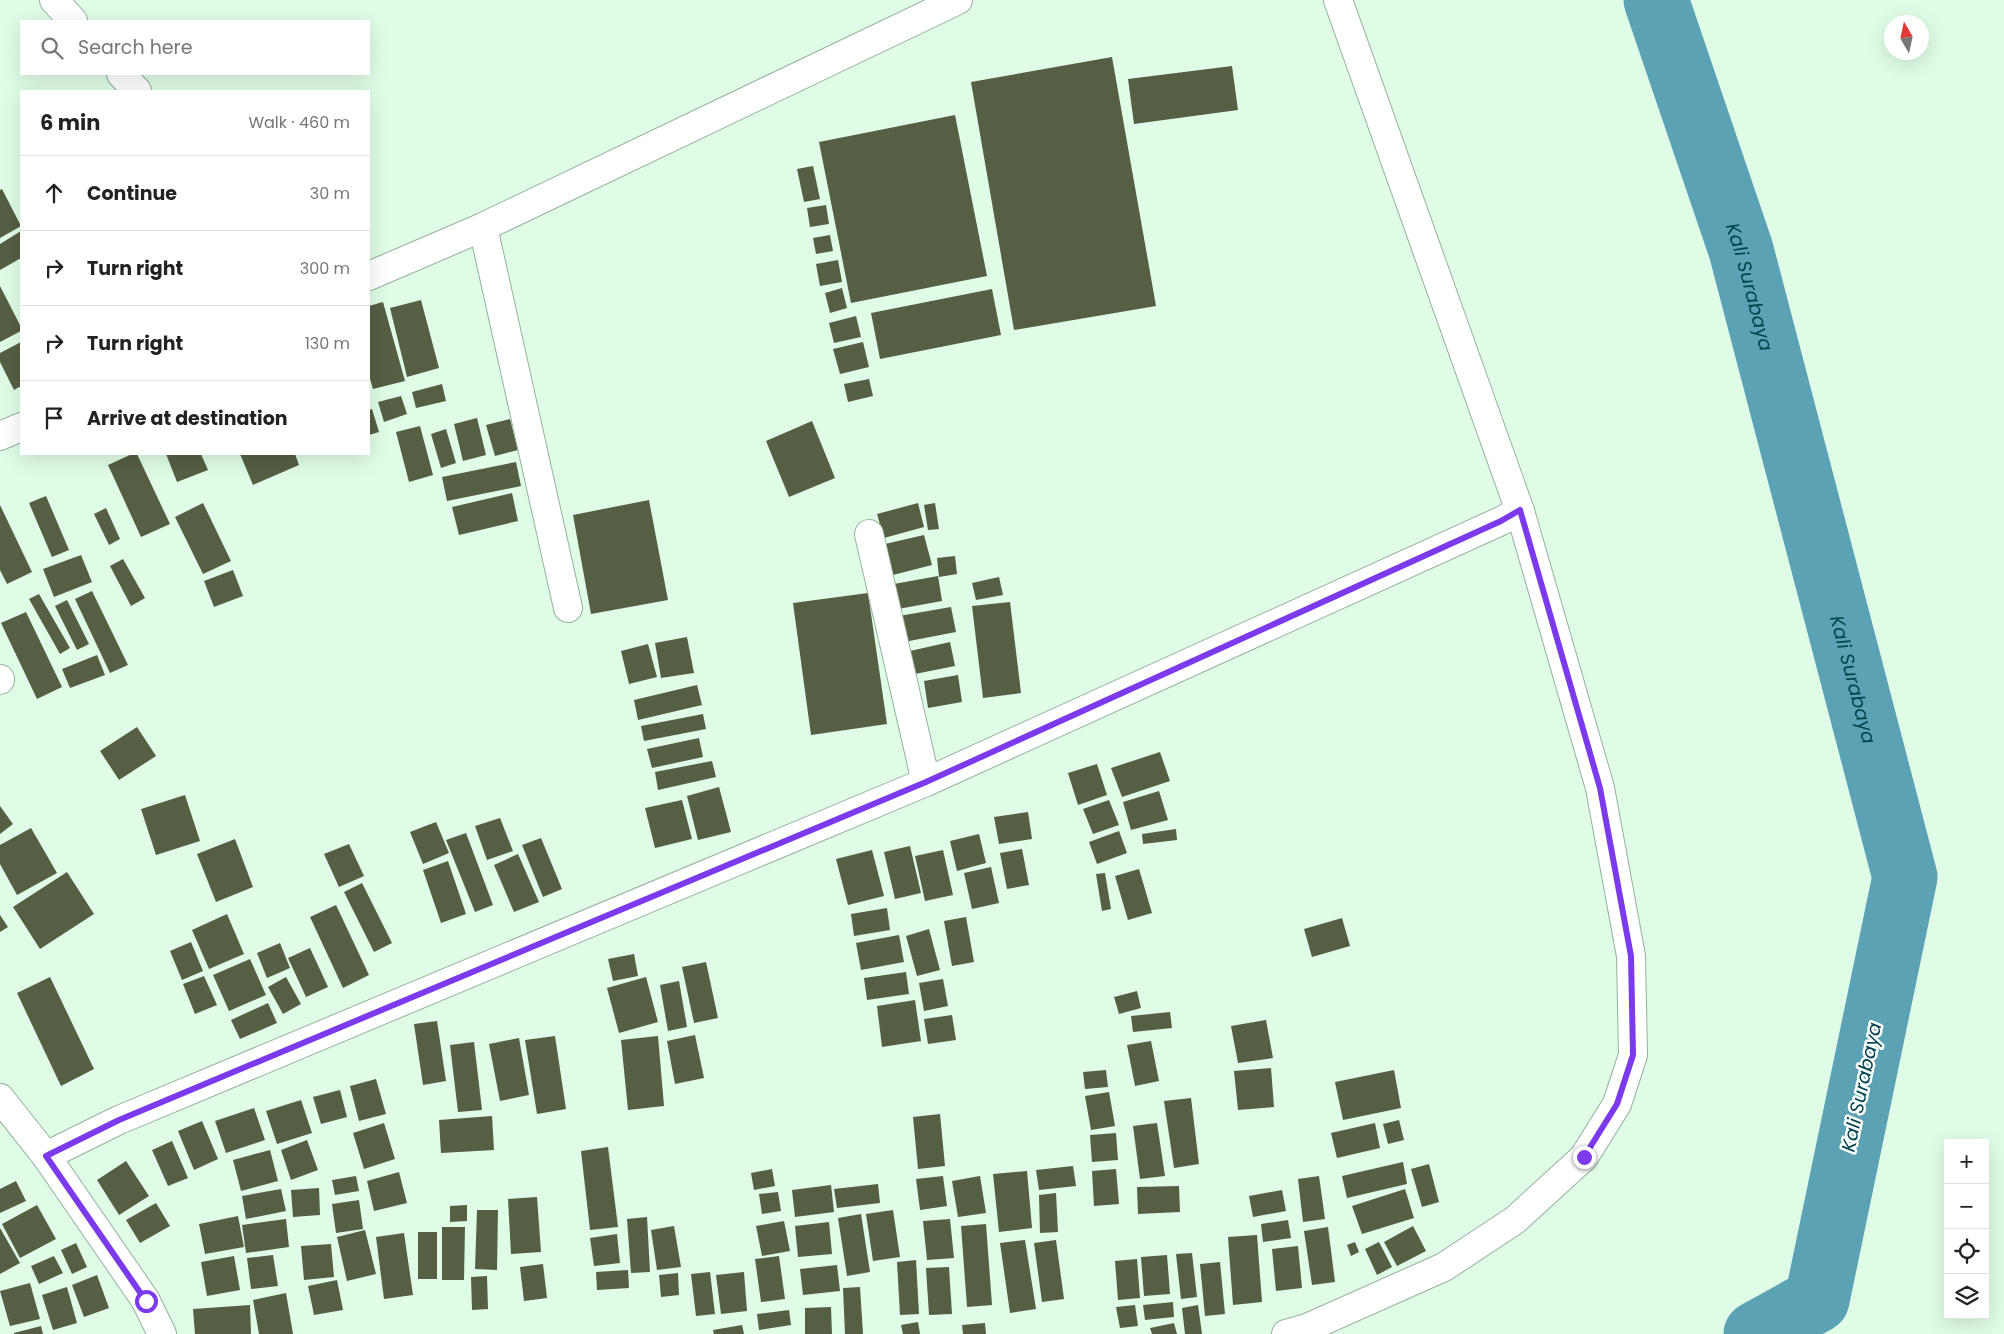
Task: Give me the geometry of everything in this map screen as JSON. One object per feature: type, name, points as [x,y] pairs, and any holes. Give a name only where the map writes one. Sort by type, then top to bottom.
[{"type":"street","points":[[54,0],[73,20]]},
{"type":"street","points":[[370,276],[482,227],[958,0]]},
{"type":"street","points":[[1286,1334],[1308,1328],[1444,1267],[1515,1220],[1584,1157],[1617,1104],[1633,1055],[1631,956],[1600,788],[1520,510],[1338,0]]},
{"type":"street","points":[[122,75],[136,90]]},
{"type":"street","points":[[482,227],[568,608]]},
{"type":"street","points":[[0,436],[20,427]]},
{"type":"street","points":[[46,1156],[119,1120],[926,782],[1492,526],[1520,510]]},
{"type":"street","points":[[869,534],[926,782]]},
{"type":"street","points":[[0,1098],[10,1127],[46,1156],[146,1301],[162,1334]]},
{"type":"building","points":[[1112,57],[1156,306],[1014,330],[971,82]]},
{"type":"building","points":[[1232,66],[1238,110],[1134,124],[1128,79]]},
{"type":"building","points":[[955,115],[987,276],[851,303],[819,142]]},
{"type":"building","points":[[813,166],[820,199],[804,202],[797,169]]},
{"type":"building","points":[[2,189],[20,227],[0,238],[0,190]]},
{"type":"building","points":[[826,205],[829,224],[810,227],[807,208]]},
{"type":"building","points":[[20,232],[20,259],[0,270],[0,244]]},
{"type":"building","points":[[830,235],[833,251],[816,254],[813,238]]},
{"type":"building","points":[[838,260],[842,282],[820,286],[816,264]]},
{"type":"building","points":[[0,286],[20,325],[20,332],[0,342]]},
{"type":"building","points":[[842,288],[847,308],[830,313],[825,293]]},
{"type":"building","points":[[992,289],[1001,335],[880,359],[871,313]]},
{"type":"building","points":[[421,300],[439,368],[407,377],[390,308]]},
{"type":"building","points":[[383,302],[405,381],[373,389],[370,378],[370,306]]},
{"type":"building","points":[[856,316],[861,337],[834,343],[829,323]]},
{"type":"building","points":[[863,342],[869,367],[840,374],[833,349]]},
{"type":"building","points":[[20,343],[20,387],[14,390],[0,362],[0,353]]},
{"type":"building","points":[[869,379],[873,396],[848,402],[844,384]]},
{"type":"building","points":[[442,384],[446,401],[416,408],[412,392]]},
{"type":"building","points":[[401,396],[407,414],[384,422],[378,402]]},
{"type":"building","points":[[372,409],[379,432],[370,435],[370,410]]},
{"type":"building","points":[[477,418],[486,455],[463,461],[454,424]]},
{"type":"building","points":[[510,419],[518,450],[495,456],[486,425]]},
{"type":"building","points":[[812,421],[835,478],[789,497],[766,441]]},
{"type":"building","points":[[420,426],[433,475],[409,482],[396,432]]},
{"type":"building","points":[[446,429],[456,463],[441,468],[431,434]]},
{"type":"building","points":[[130,455],[137,455],[170,524],[141,537],[108,465]]},
{"type":"building","points":[[166,455],[201,455],[208,470],[177,482]]},
{"type":"building","points":[[240,455],[295,455],[299,465],[253,485]]},
{"type":"building","points":[[516,462],[521,486],[447,501],[442,477]]},
{"type":"building","points":[[512,493],[518,521],[459,535],[452,507]]},
{"type":"building","points":[[46,496],[69,550],[52,557],[29,503]]},
{"type":"building","points":[[649,500],[668,600],[591,614],[573,515]]},
{"type":"building","points":[[203,503],[231,561],[203,574],[175,517]]},
{"type":"building","points":[[918,503],[924,527],[884,538],[877,514]]},
{"type":"building","points":[[935,503],[939,529],[928,530],[924,505]]},
{"type":"building","points":[[0,505],[32,572],[7,584],[0,570]]},
{"type":"building","points":[[106,508],[120,539],[109,545],[94,514]]},
{"type":"building","points":[[924,535],[932,565],[893,575],[885,544]]},
{"type":"building","points":[[81,555],[92,582],[54,597],[43,569]]},
{"type":"building","points":[[955,556],[957,574],[939,577],[937,558]]},
{"type":"building","points":[[123,559],[145,598],[131,606],[110,566]]},
{"type":"building","points":[[233,570],[243,596],[214,607],[204,581]]},
{"type":"building","points":[[938,576],[942,601],[898,609],[894,584]]},
{"type":"building","points":[[999,577],[1003,595],[976,600],[972,583]]},
{"type":"building","points":[[92,591],[128,665],[110,673],[75,599]]},
{"type":"building","points":[[868,593],[887,724],[811,735],[793,603]]},
{"type":"building","points":[[39,594],[70,648],[60,654],[29,599]]},
{"type":"building","points":[[67,600],[89,644],[77,650],[55,606]]},
{"type":"building","points":[[1010,602],[1021,693],[983,698],[972,606]]},
{"type":"building","points":[[951,607],[956,632],[904,642],[899,616]]},
{"type":"building","points":[[26,612],[62,687],[37,699],[1,623]]},
{"type":"building","points":[[687,637],[694,673],[661,678],[655,643]]},
{"type":"building","points":[[950,642],[955,666],[915,674],[910,651]]},
{"type":"building","points":[[648,644],[657,677],[629,684],[621,651]]},
{"type":"building","points":[[97,655],[105,675],[70,688],[62,669]]},
{"type":"building","points":[[958,675],[962,702],[928,708],[924,681]]},
{"type":"building","points":[[697,685],[702,705],[638,720],[634,700]]},
{"type":"building","points":[[703,714],[706,729],[644,741],[641,726]]},
{"type":"building","points":[[137,727],[156,756],[119,780],[100,751]]},
{"type":"building","points":[[699,738],[703,757],[652,768],[647,749]]},
{"type":"building","points":[[1160,752],[1170,781],[1122,797],[1111,768]]},
{"type":"building","points":[[712,761],[716,777],[658,790],[655,772]]},
{"type":"building","points":[[1097,764],[1107,795],[1078,805],[1068,773]]},
{"type":"building","points":[[719,787],[731,832],[698,840],[687,796]]},
{"type":"building","points":[[1159,791],[1168,820],[1131,830],[1123,802]]},
{"type":"building","points":[[185,795],[200,841],[156,855],[141,809]]},
{"type":"building","points":[[682,800],[692,839],[655,848],[645,808]]},
{"type":"building","points":[[1109,800],[1119,825],[1093,834],[1083,809]]},
{"type":"building","points":[[0,806],[13,824],[0,834]]},
{"type":"building","points":[[1028,812],[1032,839],[999,844],[994,817]]},
{"type":"building","points":[[500,818],[513,851],[487,860],[475,826]]},
{"type":"building","points":[[436,822],[449,853],[423,864],[410,832]]},
{"type":"building","points":[[31,828],[57,873],[17,895],[0,864],[0,845]]},
{"type":"building","points":[[1176,829],[1177,840],[1143,844],[1142,834]]},
{"type":"building","points":[[1119,831],[1127,853],[1097,864],[1089,842]]},
{"type":"building","points":[[466,833],[493,905],[475,912],[446,840]]},
{"type":"building","points":[[979,834],[986,863],[957,871],[950,841]]},
{"type":"building","points":[[541,838],[562,889],[543,897],[522,845]]},
{"type":"building","points":[[235,839],[253,887],[216,902],[197,854]]},
{"type":"building","points":[[349,844],[364,876],[339,887],[324,854]]},
{"type":"building","points":[[910,846],[921,893],[895,899],[884,852]]},
{"type":"building","points":[[1022,849],[1029,885],[1007,889],[1000,853]]},
{"type":"building","points":[[872,850],[884,896],[848,905],[836,859]]},
{"type":"building","points":[[943,850],[953,895],[925,901],[915,856]]},
{"type":"building","points":[[518,854],[539,902],[514,912],[494,865]]},
{"type":"building","points":[[448,861],[466,914],[441,923],[423,870]]},
{"type":"building","points":[[991,867],[999,903],[972,909],[964,873]]},
{"type":"building","points":[[1139,869],[1152,913],[1128,920],[1115,876]]},
{"type":"building","points":[[67,872],[94,914],[40,949],[13,907]]},
{"type":"building","points":[[1105,873],[1111,909],[1102,911],[1096,874]]},
{"type":"building","points":[[362,883],[392,943],[374,952],[344,892]]},
{"type":"building","points":[[336,905],[369,975],[343,988],[310,917]]},
{"type":"building","points":[[887,908],[890,930],[854,936],[851,914]]},
{"type":"building","points":[[227,914],[244,954],[209,969],[192,930]]},
{"type":"building","points":[[0,915],[8,927],[0,932]]},
{"type":"building","points":[[966,917],[974,962],[952,966],[944,921]]},
{"type":"building","points":[[1342,918],[1350,946],[1312,957],[1304,929]]},
{"type":"building","points":[[929,929],[940,970],[917,976],[906,936]]},
{"type":"building","points":[[899,935],[904,962],[861,970],[856,943]]},
{"type":"building","points":[[191,942],[203,971],[182,980],[170,951]]},
{"type":"building","points":[[280,943],[290,968],[267,978],[257,953]]},
{"type":"building","points":[[310,948],[328,987],[306,997],[288,958]]},
{"type":"building","points":[[634,954],[638,976],[613,981],[608,959]]},
{"type":"building","points":[[250,959],[266,995],[229,1011],[213,975]]},
{"type":"building","points":[[706,962],[718,1018],[694,1023],[682,967]]},
{"type":"building","points":[[906,972],[909,994],[867,1000],[864,978]]},
{"type":"building","points":[[204,976],[217,1005],[195,1014],[183,984]]},
{"type":"building","points":[[50,977],[94,1069],[61,1086],[17,993]]},
{"type":"building","points":[[286,977],[301,1004],[283,1014],[268,987]]},
{"type":"building","points":[[646,977],[658,1022],[619,1033],[607,988]]},
{"type":"building","points":[[943,979],[948,1006],[924,1011],[919,983]]},
{"type":"building","points":[[679,981],[687,1027],[668,1031],[660,985]]},
{"type":"building","points":[[1137,991],[1141,1008],[1119,1014],[1114,997]]},
{"type":"building","points":[[915,1000],[921,1041],[882,1047],[877,1006]]},
{"type":"building","points":[[268,1003],[277,1023],[240,1039],[231,1020]]},
{"type":"building","points":[[1170,1012],[1172,1028],[1133,1032],[1131,1016]]},
{"type":"building","points":[[952,1015],[956,1040],[928,1044],[924,1019]]},
{"type":"building","points":[[1266,1020],[1273,1058],[1238,1063],[1231,1026]]},
{"type":"building","points":[[437,1021],[446,1081],[423,1085],[414,1024]]},
{"type":"building","points":[[695,1035],[704,1078],[675,1084],[667,1041]]},
{"type":"building","points":[[555,1036],[566,1109],[537,1114],[525,1040]]},
{"type":"building","points":[[658,1036],[664,1106],[628,1110],[621,1040]]},
{"type":"building","points":[[519,1038],[529,1095],[500,1101],[489,1044]]},
{"type":"building","points":[[1151,1041],[1159,1081],[1135,1086],[1127,1045]]},
{"type":"building","points":[[474,1042],[482,1110],[458,1112],[450,1045]]},
{"type":"building","points":[[1271,1068],[1274,1107],[1238,1110],[1234,1071]]},
{"type":"building","points":[[1106,1070],[1108,1087],[1085,1089],[1083,1072]]},
{"type":"building","points":[[1394,1070],[1401,1108],[1343,1120],[1335,1082]]},
{"type":"building","points":[[376,1079],[386,1114],[359,1121],[350,1086]]},
{"type":"building","points":[[340,1090],[347,1117],[321,1124],[313,1097]]},
{"type":"building","points":[[1109,1092],[1115,1126],[1091,1130],[1085,1096]]},
{"type":"building","points":[[1191,1098],[1199,1164],[1174,1168],[1164,1101]]},
{"type":"building","points":[[301,1100],[312,1133],[277,1144],[266,1111]]},
{"type":"building","points":[[254,1108],[265,1140],[226,1153],[215,1121]]},
{"type":"building","points":[[940,1114],[945,1166],[918,1169],[913,1117]]},
{"type":"building","points":[[492,1116],[494,1150],[441,1153],[439,1120]]},
{"type":"building","points":[[1399,1120],[1404,1140],[1388,1144],[1383,1124]]},
{"type":"building","points":[[202,1121],[218,1159],[194,1170],[178,1131]]},
{"type":"building","points":[[384,1123],[395,1159],[364,1169],[353,1133]]},
{"type":"building","points":[[1157,1123],[1165,1176],[1140,1179],[1133,1126]]},
{"type":"building","points":[[1375,1123],[1380,1148],[1337,1158],[1331,1133]]},
{"type":"building","points":[[1116,1133],[1118,1160],[1092,1162],[1090,1135]]},
{"type":"building","points":[[307,1140],[318,1170],[291,1180],[281,1150]]},
{"type":"building","points":[[172,1141],[188,1178],[168,1186],[152,1150]]},
{"type":"building","points":[[608,1147],[618,1227],[590,1230],[581,1151]]},
{"type":"building","points":[[270,1150],[278,1181],[241,1191],[233,1160]]},
{"type":"building","points":[[126,1161],[149,1196],[119,1215],[97,1180]]},
{"type":"building","points":[[1403,1162],[1407,1184],[1347,1198],[1342,1176]]},
{"type":"building","points":[[1429,1164],[1439,1202],[1422,1207],[1411,1169]]},
{"type":"building","points":[[1073,1166],[1076,1186],[1039,1190],[1036,1170]]},
{"type":"building","points":[[772,1169],[775,1186],[754,1190],[751,1173]]},
{"type":"building","points":[[1116,1169],[1119,1204],[1094,1206],[1092,1171]]},
{"type":"building","points":[[1027,1171],[1032,1228],[999,1232],[993,1174]]},
{"type":"building","points":[[399,1172],[407,1203],[374,1211],[367,1181]]},
{"type":"building","points":[[356,1176],[359,1191],[335,1195],[332,1180]]},
{"type":"building","points":[[943,1176],[947,1206],[920,1210],[916,1179]]},
{"type":"building","points":[[980,1176],[986,1213],[958,1217],[952,1181]]},
{"type":"building","points":[[1319,1176],[1325,1219],[1303,1222],[1298,1179]]},
{"type":"building","points":[[16,1181],[26,1201],[0,1213],[0,1189]]},
{"type":"building","points":[[878,1184],[880,1203],[837,1208],[834,1189]]},
{"type":"building","points":[[831,1185],[834,1212],[795,1217],[792,1190]]},
{"type":"building","points":[[1179,1186],[1180,1212],[1138,1214],[1137,1187]]},
{"type":"building","points":[[319,1188],[320,1215],[293,1217],[291,1190]]},
{"type":"building","points":[[281,1189],[286,1211],[246,1219],[242,1196]]},
{"type":"building","points":[[1405,1189],[1414,1218],[1362,1234],[1352,1206]]},
{"type":"building","points":[[1282,1190],[1286,1211],[1253,1217],[1249,1196]]},
{"type":"building","points":[[778,1192],[781,1211],[762,1214],[759,1194]]},
{"type":"building","points":[[1056,1193],[1058,1232],[1040,1233],[1039,1195]]},
{"type":"building","points":[[537,1197],[541,1252],[511,1254],[508,1199]]},
{"type":"building","points":[[359,1200],[363,1229],[336,1233],[332,1204]]},
{"type":"building","points":[[156,1203],[170,1226],[140,1243],[126,1220]]},
{"type":"building","points":[[37,1205],[56,1239],[20,1258],[2,1224]]},
{"type":"building","points":[[467,1205],[467,1221],[450,1222],[450,1206]]},
{"type":"building","points":[[477,1210],[498,1210],[497,1270],[475,1269]]},
{"type":"building","points":[[893,1210],[900,1257],[873,1261],[866,1214]]},
{"type":"building","points":[[861,1214],[870,1272],[847,1276],[838,1218]]},
{"type":"building","points":[[238,1216],[244,1247],[205,1254],[199,1224]]},
{"type":"building","points":[[647,1217],[650,1272],[631,1273],[627,1219]]},
{"type":"building","points":[[286,1219],[289,1247],[246,1253],[242,1225]]},
{"type":"building","points":[[950,1219],[954,1258],[927,1260],[923,1221]]},
{"type":"building","points":[[1288,1220],[1291,1238],[1263,1242],[1261,1224]]},
{"type":"building","points":[[784,1221],[790,1251],[762,1256],[756,1226]]},
{"type":"building","points":[[829,1222],[832,1254],[798,1257],[795,1226]]},
{"type":"building","points":[[986,1224],[992,1305],[967,1307],[961,1226]]},
{"type":"building","points":[[674,1226],[681,1267],[657,1270],[651,1230]]},
{"type":"building","points":[[1413,1226],[1426,1251],[1397,1266],[1384,1242]]},
{"type":"building","points":[[442,1227],[465,1227],[464,1280],[442,1280]]},
{"type":"building","points":[[1328,1227],[1335,1282],[1312,1285],[1304,1231]]},
{"type":"building","points":[[0,1228],[20,1263],[0,1274]]},
{"type":"building","points":[[365,1230],[376,1274],[347,1281],[337,1237]]},
{"type":"building","points":[[418,1232],[437,1232],[437,1279],[418,1279]]},
{"type":"building","points":[[404,1233],[413,1295],[384,1299],[376,1237]]},
{"type":"building","points":[[617,1234],[620,1263],[594,1266],[590,1238]]},
{"type":"building","points":[[1257,1235],[1262,1302],[1233,1305],[1228,1237]]},
{"type":"building","points":[[1025,1240],[1036,1309],[1010,1313],[1000,1243]]},
{"type":"building","points":[[1056,1240],[1064,1299],[1042,1302],[1034,1243]]},
{"type":"building","points":[[1355,1242],[1359,1252],[1351,1256],[1347,1245]]},
{"type":"building","points":[[1379,1242],[1392,1267],[1377,1275],[1365,1249]]},
{"type":"building","points":[[76,1243],[87,1267],[72,1274],[61,1250]]},
{"type":"building","points":[[331,1244],[334,1277],[304,1280],[301,1246]]},
{"type":"building","points":[[1298,1246],[1302,1288],[1276,1291],[1272,1249]]},
{"type":"building","points":[[1192,1253],[1197,1297],[1181,1299],[1176,1254]]},
{"type":"building","points":[[273,1255],[278,1286],[251,1289],[247,1258]]},
{"type":"building","points":[[1167,1255],[1170,1294],[1144,1296],[1141,1257]]},
{"type":"building","points":[[54,1256],[63,1273],[39,1284],[31,1266]]},
{"type":"building","points":[[234,1256],[240,1290],[207,1296],[201,1262]]},
{"type":"building","points":[[779,1256],[785,1299],[761,1302],[755,1259]]},
{"type":"building","points":[[1137,1259],[1140,1298],[1118,1300],[1115,1261]]},
{"type":"building","points":[[916,1260],[919,1314],[900,1315],[897,1262]]},
{"type":"building","points":[[1220,1262],[1225,1314],[1205,1316],[1200,1264]]},
{"type":"building","points":[[543,1264],[547,1298],[524,1301],[520,1267]]},
{"type":"building","points":[[837,1265],[840,1291],[803,1295],[800,1269]]},
{"type":"building","points":[[949,1267],[952,1314],[929,1315],[926,1268]]},
{"type":"building","points":[[628,1270],[629,1288],[597,1290],[596,1272]]},
{"type":"building","points":[[710,1272],[715,1314],[696,1316],[691,1274]]},
{"type":"building","points":[[744,1272],[747,1311],[721,1314],[716,1275]]},
{"type":"building","points":[[678,1273],[679,1295],[661,1297],[659,1275]]},
{"type":"building","points":[[97,1275],[109,1308],[84,1317],[72,1285]]},
{"type":"building","points":[[487,1276],[488,1309],[472,1310],[471,1277]]},
{"type":"building","points":[[337,1280],[343,1310],[314,1315],[308,1286]]},
{"type":"building","points":[[30,1283],[40,1319],[10,1326],[0,1291]]},
{"type":"building","points":[[67,1287],[77,1323],[53,1330],[42,1295]]},
{"type":"building","points":[[860,1287],[863,1334],[845,1334],[843,1288]]},
{"type":"building","points":[[286,1293],[293,1334],[259,1334],[253,1300]]},
{"type":"building","points":[[1173,1302],[1174,1317],[1145,1320],[1143,1305]]},
{"type":"building","points":[[250,1305],[251,1334],[195,1334],[193,1309]]},
{"type":"building","points":[[1135,1305],[1138,1326],[1120,1328],[1116,1307]]},
{"type":"building","points":[[1198,1305],[1202,1334],[1185,1334],[1182,1308]]},
{"type":"building","points":[[831,1307],[832,1334],[805,1334],[805,1308]]},
{"type":"building","points":[[789,1310],[791,1325],[759,1330],[757,1314]]},
{"type":"building","points":[[918,1322],[920,1334],[903,1334],[901,1325]]},
{"type":"building","points":[[985,1323],[986,1334],[963,1334],[962,1325]]},
{"type":"building","points":[[1174,1323],[1177,1334],[1152,1334],[1150,1328]]},
{"type":"building","points":[[742,1325],[744,1334],[714,1334],[713,1330]]},
{"type":"building","points":[[41,1326],[43,1334],[14,1334],[14,1333]]},
{"type":"waterway","name":"Kali Surabaya","points":[[1656,0],[1741,250],[1905,877],[1817,1300],[1756,1334]]},
{"type":"route","points":[[146,1301],[46,1156],[119,1120],[926,782],[1501,521],[1520,510],[1600,788],[1631,956],[1633,1055],[1617,1104],[1584,1157]]}]
